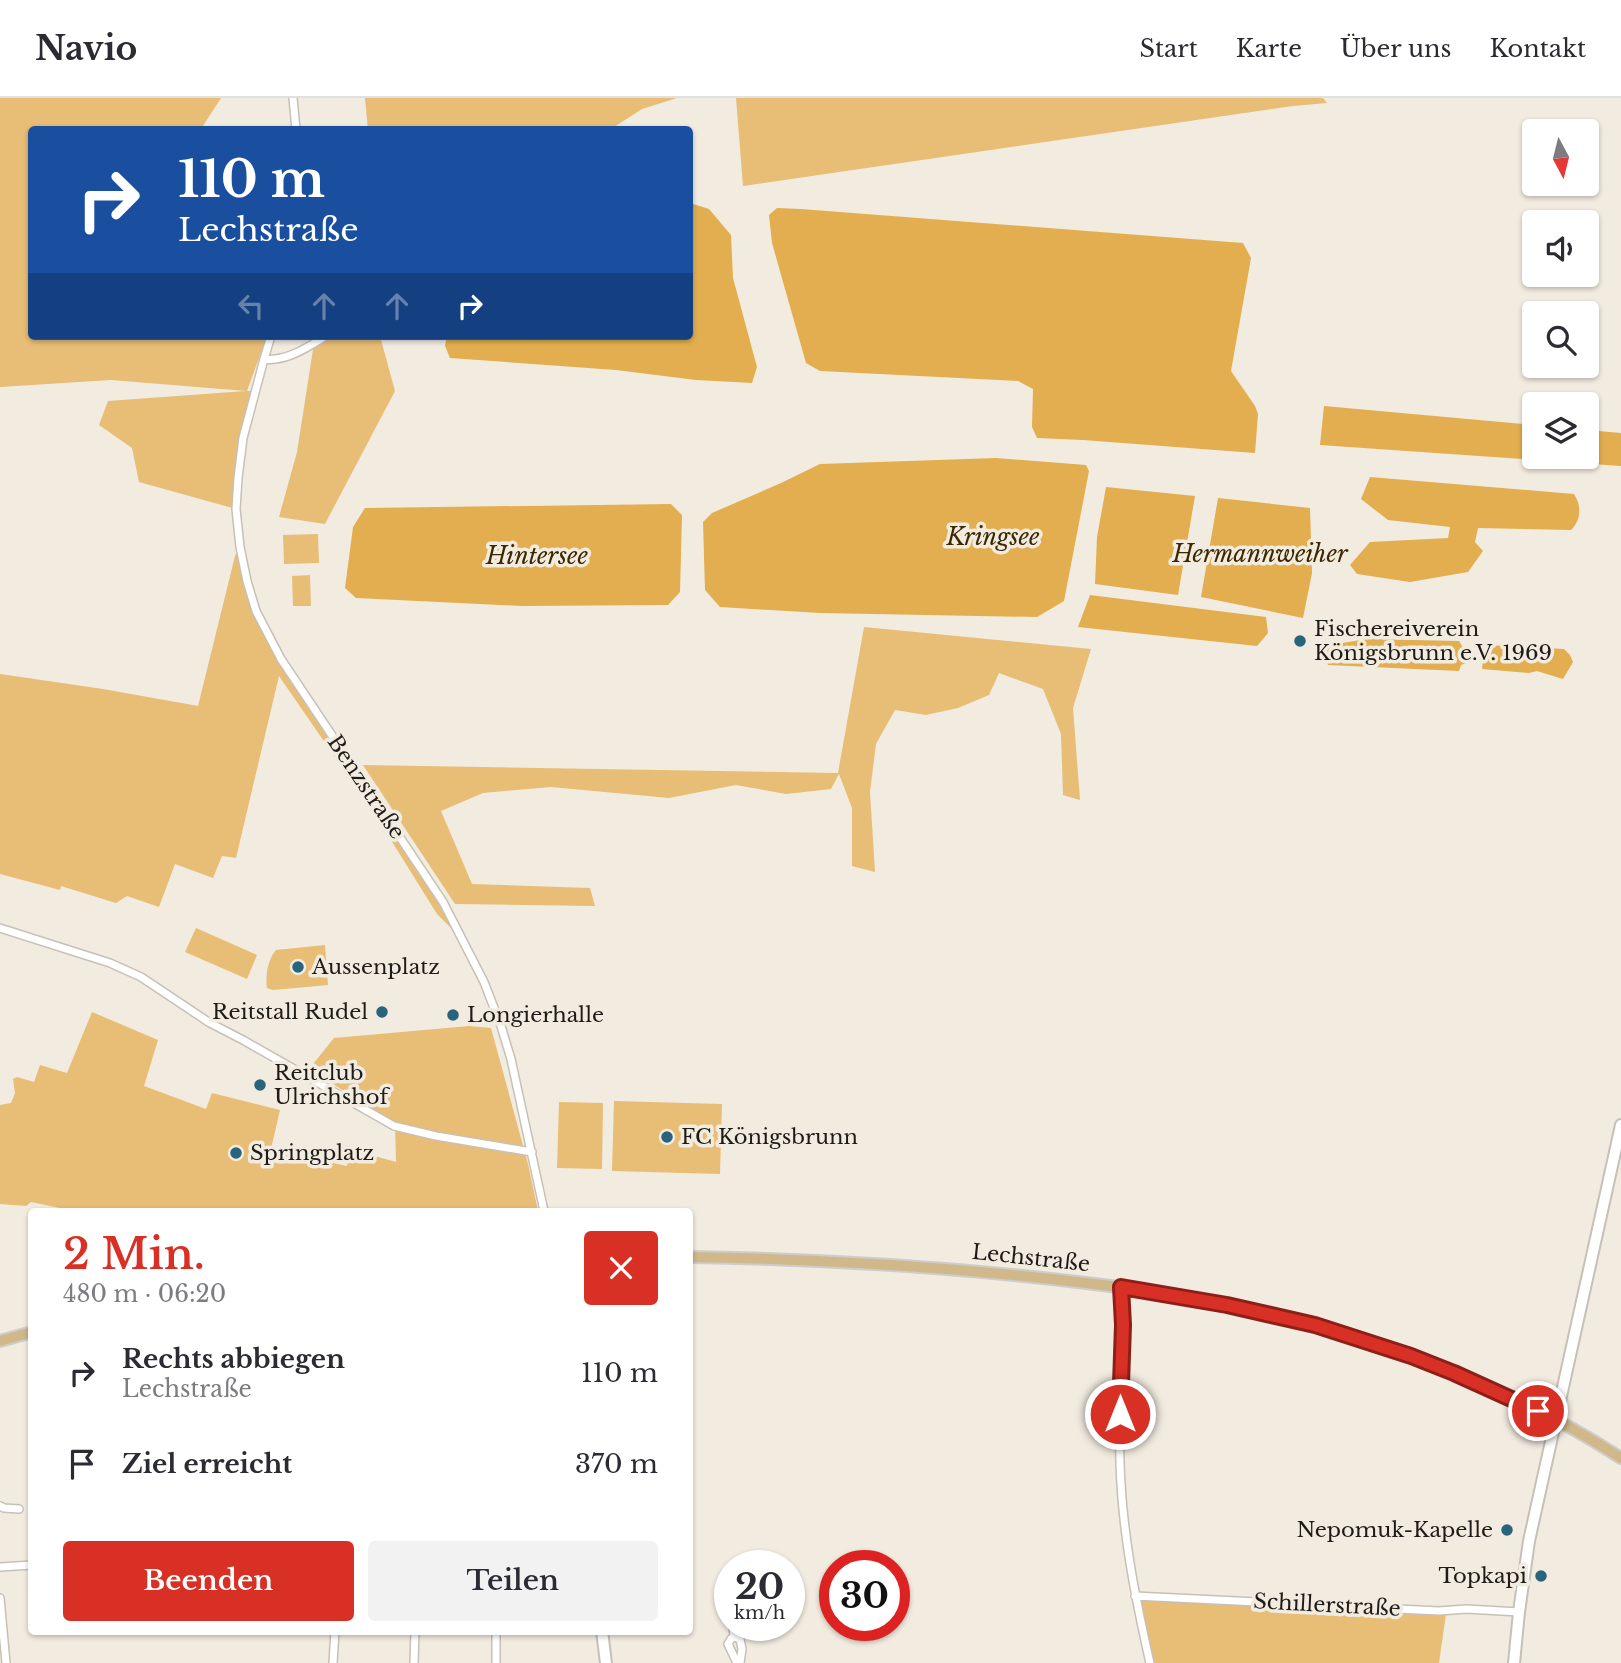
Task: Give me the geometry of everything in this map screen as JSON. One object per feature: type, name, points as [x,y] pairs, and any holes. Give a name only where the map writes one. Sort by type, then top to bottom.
[{"type":"main road","name":"Lechstraße","points":[[693,1257],[825,1260],[1021,1275],[1121,1287],[1222,1304],[1315,1325],[1411,1356],[1508,1396],[1621,1458]]},
{"type":"main road","points":[[0,1341],[28,1333]]},
{"type":"street","points":[[293,98],[296,126]]},
{"type":"street","name":"Benzstraße","points":[[270,340],[243,439],[236,508],[240,547],[256,611],[281,659],[443,902],[484,982],[511,1059],[543,1208]]},
{"type":"street","points":[[264,359],[282,358],[319,340]]},
{"type":"street","points":[[0,928],[110,963],[141,977],[210,1023],[394,1126],[532,1152]]},
{"type":"street","points":[[1514,1663],[1529,1541],[1615,1171],[1621,1125]]},
{"type":"street","points":[[1121,1287],[1122,1510],[1130,1572],[1150,1663]]},
{"type":"street","points":[[0,1506],[19,1509]]},
{"type":"street","points":[[0,1567],[28,1565]]},
{"type":"street","name":"Schillerstraße","points":[[1135,1596],[1439,1611],[1466,1609],[1519,1612]]},
{"type":"street","points":[[0,1598],[6,1663]]},
{"type":"street","points":[[333,1663],[335,1635]]},
{"type":"street","points":[[414,1663],[415,1635]]},
{"type":"street","points":[[496,1635],[496,1663]]},
{"type":"street","points":[[602,1635],[606,1663]]},
{"type":"street","points":[[730,1641],[728,1644],[739,1663]]},
{"type":"street","points":[[739,1663],[741,1641]]},
{"type":"shaded area","points":[[0,98],[221,98],[203,126],[28,126],[28,340],[266,340],[247,391],[256,391],[243,439],[236,509],[139,482],[132,448],[99,425],[108,401],[246,391],[111,380],[0,387]]},
{"type":"shaded area","points":[[365,98],[677,98],[642,109],[616,126],[368,126]]},
{"type":"shaded area","points":[[736,98],[1323,98],[1327,103],[743,186]]},
{"type":"shaded area","points":[[319,340],[381,340],[395,391],[325,524],[279,517],[297,452],[314,343]]},
{"type":"shaded area","points":[[318,534],[319,563],[284,564],[283,535]]},
{"type":"shaded area","points":[[240,547],[247,581],[268,636],[456,926],[451,928],[437,914],[381,824],[279,676],[236,858],[222,856],[213,878],[175,864],[159,907],[127,896],[116,903],[61,886],[60,890],[0,874],[0,674],[198,706],[235,556]]},
{"type":"shaded area","points":[[310,575],[311,606],[293,606],[292,576]]},
{"type":"shaded area","points":[[864,627],[1091,649],[1073,708],[1080,800],[1063,795],[1061,734],[1043,689],[999,673],[989,695],[958,708],[926,715],[895,710],[876,744],[870,792],[875,872],[852,866],[852,808],[839,774],[831,789],[786,794],[736,785],[669,798],[551,787],[483,793],[441,811],[472,884],[590,888],[595,906],[455,904],[363,765],[838,773]]},
{"type":"shaded area","points":[[196,928],[257,955],[247,979],[185,952]]},
{"type":"shaded area","name":"Aussenplatz","points":[[325,945],[328,985],[273,990],[267,988],[268,968],[276,950]]},
{"type":"shaded area","points":[[92,1012],[158,1040],[144,1086],[206,1109],[212,1093],[280,1110],[271,1149],[347,1166],[350,1149],[396,1162],[395,1123],[309,1069],[334,1038],[469,1026],[491,1028],[537,1208],[60,1208],[31,1202],[26,1206],[0,1204],[0,1105],[11,1103],[15,1093],[13,1079],[17,1077],[34,1082],[40,1065],[67,1073]]},
{"type":"shaded area","name":"FC Königsbrunn","points":[[614,1101],[722,1104],[720,1174],[612,1171]]},
{"type":"shaded area","points":[[559,1102],[603,1103],[602,1169],[557,1168]]},
{"type":"shaded area","points":[[1138,1597],[1446,1614],[1439,1663],[1150,1663]]},
{"type":"water","points":[[693,204],[709,209],[731,235],[733,278],[757,367],[752,383],[696,380],[616,370],[450,358],[445,346],[446,340],[693,340]]},
{"type":"water","points":[[777,208],[1243,243],[1251,258],[1231,371],[1258,414],[1255,453],[1037,438],[1032,427],[1033,389],[1018,381],[820,371],[806,363],[772,243],[769,215]]},
{"type":"water","points":[[1324,406],[1522,424],[1522,459],[1320,445]]},
{"type":"water","points":[[1599,431],[1621,433],[1621,466],[1599,464]]},
{"type":"water","name":"Kringsee","points":[[996,458],[1086,465],[1089,471],[1064,601],[1037,617],[820,613],[720,607],[705,590],[703,522],[712,513],[820,464]]},
{"type":"water","points":[[1370,477],[1574,494],[1579,508],[1578,517],[1571,530],[1478,528],[1475,542],[1483,551],[1468,572],[1410,582],[1357,574],[1350,565],[1370,542],[1448,538],[1450,527],[1388,520],[1361,499]]},
{"type":"water","points":[[1106,487],[1195,496],[1178,595],[1095,584],[1097,537]]},
{"type":"water","name":"Hermannweiher","points":[[1218,498],[1310,508],[1312,573],[1303,618],[1201,597]]},
{"type":"water","name":"Hintersee","points":[[671,504],[682,515],[680,592],[668,605],[522,606],[356,598],[345,588],[353,527],[365,508]]},
{"type":"water","points":[[1090,595],[1266,617],[1268,633],[1257,646],[1078,627]]},
{"type":"water","points":[[1367,639],[1459,641],[1468,649],[1469,662],[1461,665],[1459,671],[1328,665],[1323,652],[1324,646]]},
{"type":"water","points":[[1485,645],[1564,649],[1573,662],[1563,679],[1537,671],[1529,673],[1482,669]]},
{"type":"place","name":"Fischereiverein Königsbrunn e.V. 1969","points":[[1300,641]]},
{"type":"place","name":"Aussenplatz","points":[[298,967]]},
{"type":"place","name":"Reitstall Rudel","points":[[382,1012]]},
{"type":"place","name":"Longierhalle","points":[[453,1015]]},
{"type":"place","name":"Reitclub Ulrichshof","points":[[260,1085]]},
{"type":"place","name":"FC Königsbrunn","points":[[667,1137]]},
{"type":"place","name":"Springplatz","points":[[236,1153]]},
{"type":"place","name":"Nepomuk-Kapelle","points":[[1507,1530]]},
{"type":"place","name":"Topkapi","points":[[1541,1576]]},
{"type":"route","points":[[1120,1414],[1123,1325],[1121,1287],[1227,1305],[1315,1325],[1411,1356],[1538,1411]]}]
